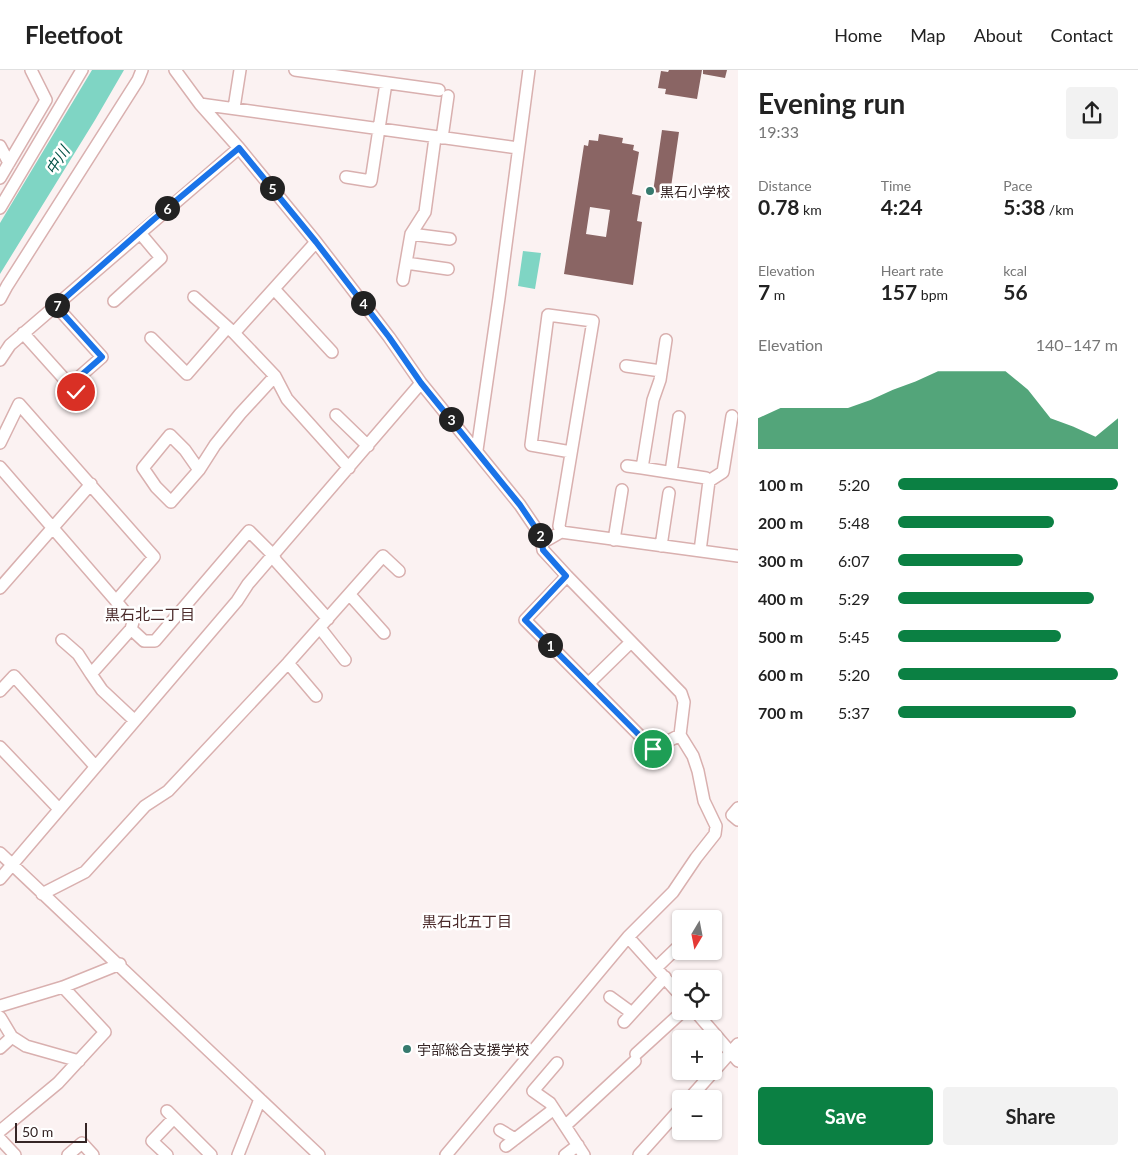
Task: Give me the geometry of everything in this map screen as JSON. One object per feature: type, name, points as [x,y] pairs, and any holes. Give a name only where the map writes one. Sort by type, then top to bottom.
[{"type":"street","points":[[0,178],[46,100],[31,70]]},
{"type":"street","points":[[0,208],[82,70]]},
{"type":"street","points":[[0,299],[138,80],[142,70]]},
{"type":"street","points":[[175,70],[200,104],[239,148],[316,242],[389,337],[421,383],[520,505],[541,536],[543,550],[566,576],[681,693],[684,702],[680,735],[693,756],[704,801],[716,826],[715,834],[673,892],[628,937],[446,1155]]},
{"type":"street","points":[[234,108],[240,70]]},
{"type":"street","points":[[296,70],[444,93],[425,212],[411,234],[403,280]]},
{"type":"street","points":[[477,450],[500,298],[528,70]]},
{"type":"street","points":[[346,177],[371,180],[386,83]]},
{"type":"street","points":[[200,104],[518,148]]},
{"type":"street","points":[[0,146],[9,163]]},
{"type":"street","points":[[1,355],[10,345],[239,148]]},
{"type":"street","points":[[114,301],[161,258],[140,233]]},
{"type":"street","points":[[411,234],[450,240]]},
{"type":"street","points":[[151,338],[187,374],[274,288],[316,242]]},
{"type":"street","points":[[406,263],[448,269]]},
{"type":"street","points":[[274,288],[332,352]]},
{"type":"street","points":[[194,297],[231,330],[275,376],[288,399],[349,468]]},
{"type":"street","points":[[23,334],[73,389],[102,357],[56,306]]},
{"type":"street","points":[[561,532],[559,526],[593,321],[548,315],[531,444],[571,452]]},
{"type":"street","points":[[642,468],[653,400],[660,380],[666,340]]},
{"type":"street","points":[[626,366],[661,371]]},
{"type":"street","points":[[199,470],[185,450],[170,435],[143,468],[156,487],[172,502],[199,470],[215,445],[240,414],[275,376]]},
{"type":"street","points":[[0,879],[237,601],[248,584],[421,383]]},
{"type":"street","points":[[0,443],[19,404],[154,557],[116,602]]},
{"type":"street","points":[[336,415],[368,446]]},
{"type":"street","points":[[700,550],[710,482],[723,472],[732,416]]},
{"type":"street","points":[[672,472],[679,417]]},
{"type":"street","points":[[627,466],[706,478],[710,482]]},
{"type":"street","points":[[0,467],[133,622],[131,629],[91,674]]},
{"type":"street","points":[[4,584],[91,484]]},
{"type":"street","points":[[614,540],[622,490]]},
{"type":"street","points":[[661,546],[669,493]]},
{"type":"street","points":[[131,629],[144,641],[155,641],[249,531],[273,555],[276,561],[328,619]]},
{"type":"street","points":[[542,543],[561,532],[738,556]]},
{"type":"street","points":[[42,894],[85,872],[145,806],[168,791],[288,663],[383,556],[399,571]]},
{"type":"street","points":[[0,570],[4,584]]},
{"type":"street","points":[[566,576],[525,620],[653,749],[680,735]]},
{"type":"street","points":[[350,595],[384,633]]},
{"type":"street","points":[[320,628],[345,660]]},
{"type":"street","points":[[62,640],[78,654],[102,690],[134,720]]},
{"type":"street","points":[[589,683],[631,642]]},
{"type":"street","points":[[288,663],[316,696]]},
{"type":"street","points":[[0,691],[14,676],[95,766]]},
{"type":"street","points":[[0,746],[58,809]]},
{"type":"street","points":[[738,808],[732,815],[738,820]]},
{"type":"street","points":[[0,853],[42,894],[120,964],[319,1155]]},
{"type":"street","points":[[628,937],[672,985]]},
{"type":"street","points":[[656,968],[672,953]]},
{"type":"street","points":[[0,1006],[63,987],[120,964]]},
{"type":"street","points":[[610,997],[628,1018],[665,977]]},
{"type":"street","points":[[0,1131],[58,1083],[105,1032],[63,987]]},
{"type":"street","points":[[0,1017],[12,1038],[26,1046],[79,1060]]},
{"type":"street","points":[[566,1125],[674,1020]]},
{"type":"street","points":[[698,1090],[736,1053],[704,1020]]},
{"type":"street","points":[[0,1048],[12,1038]]},
{"type":"street","points":[[557,1063],[533,1091],[550,1103],[584,1155]]},
{"type":"street","points":[[238,1155],[260,1099]]},
{"type":"street","points":[[500,1130],[510,1143],[554,1109]]},
{"type":"street","points":[[167,1155],[152,1141],[170,1114],[207,1154]]},
{"type":"street","points":[[639,1155],[672,1118]]},
{"type":"street","points":[[0,1139],[15,1155]]},
{"type":"street","points":[[68,1155],[82,1143],[93,1155]]},
{"type":"street","points":[[565,1155],[578,1145]]},
{"type":"water","name":"中川","points":[[92,70],[124,70],[0,274],[0,223]]},
{"type":"water","points":[[523,251],[541,253],[535,289],[518,286]]},
{"type":"building","points":[[669,70],[702,70],[697,99],[665,94],[666,89],[658,88],[661,71],[668,72]]},
{"type":"building","points":[[703,70],[727,70],[725,78],[703,74]]},
{"type":"building","points":[[662,130],[679,132],[670,194],[653,192]]},
{"type":"building","points":[[599,134],[623,138],[622,143],[634,145],[633,150],[639,152],[632,194],[641,196],[637,221],[642,222],[633,285],[564,274],[584,145],[588,146],[589,140],[598,141]],"holes":[[[590,207],[610,210],[606,237],[586,234]]]},
{"type":"place","name":"黒石小学校","points":[[650,191]]},
{"type":"place","name":"宇部総合支援学校","points":[[407,1049]]},
{"type":"district","name":"黒石北二丁目","points":[[150,614]]},
{"type":"district","name":"黒石北五丁目","points":[[467,921]]},
{"type":"route","points":[[76,392],[70,385],[102,357],[56,306],[153,220],[239,148],[316,242],[389,337],[421,383],[520,505],[541,536],[543,550],[566,576],[525,620],[653,749]]}]
